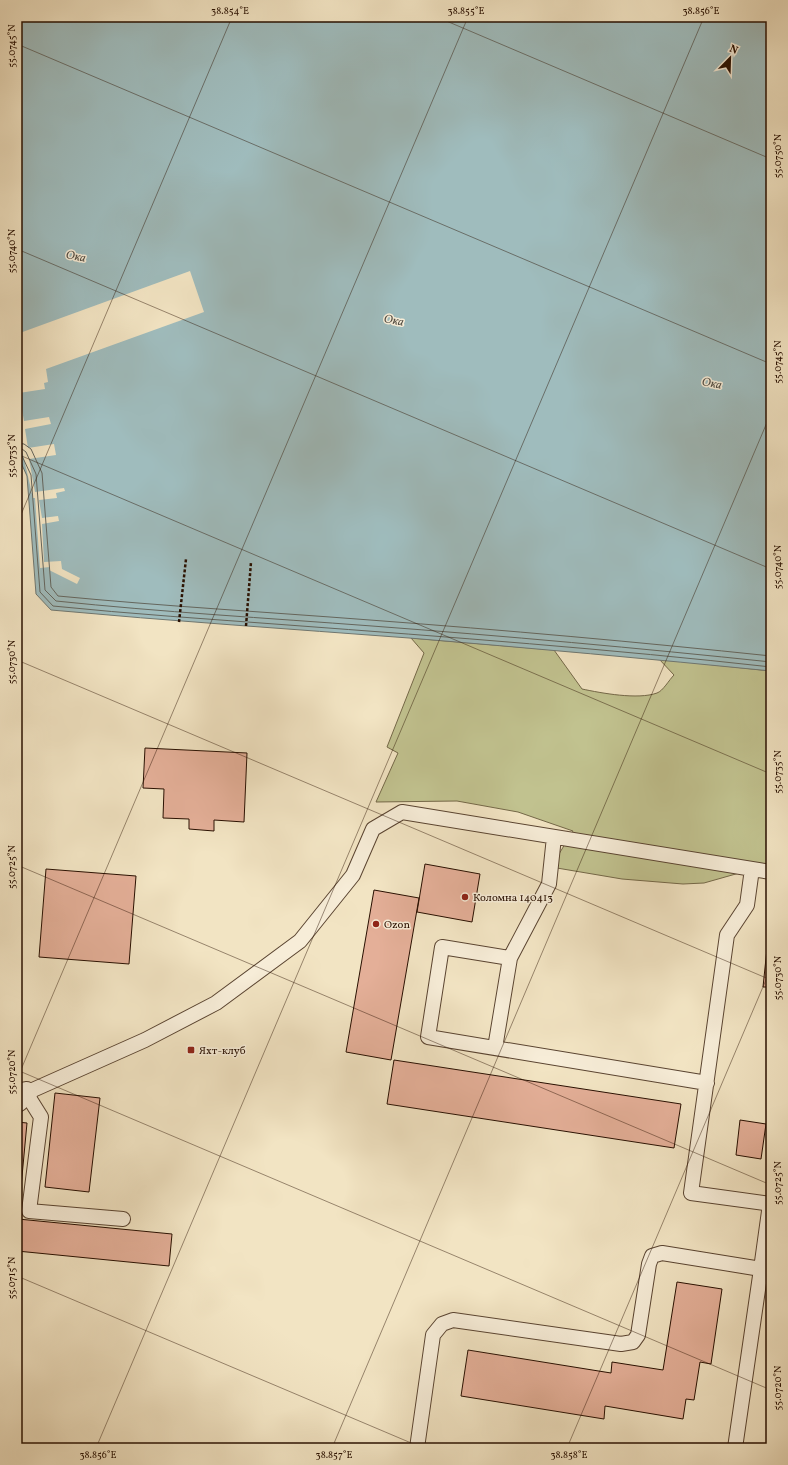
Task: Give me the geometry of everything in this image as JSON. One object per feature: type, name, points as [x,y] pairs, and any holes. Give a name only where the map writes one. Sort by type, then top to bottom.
[{"type":"lane","points":[[123,1219],[29,1211],[41,1117],[22,1097],[145,1040],[216,1003],[300,941],[353,875],[373,828],[402,812],[771,872]]},
{"type":"lane","points":[[495,1048],[510,958],[549,884],[554,837]]},
{"type":"lane","points":[[735,1448],[771,1204],[691,1193],[727,935],[747,905],[752,869]]},
{"type":"lane","points":[[510,958],[442,946],[428,1037],[707,1082]]},
{"type":"lane","points":[[417,1448],[433,1335],[442,1324],[454,1320],[621,1344],[633,1342],[638,1335],[649,1264],[652,1256],[662,1253],[761,1269]]},
{"type":"path","points":[[179,622],[186,559]]},
{"type":"path","points":[[246,626],[251,562]]},
{"type":"green space","points":[[411,638],[554,650],[582,689],[630,696],[657,693],[674,675],[659,659],[771,671],[771,864],[704,883],[683,884],[622,879],[551,867],[573,831],[518,812],[457,801],[376,802],[398,753],[387,747],[424,653]]},
{"type":"water","name":"Ока","points":[[17,17],[771,17],[771,671],[409,638],[51,610],[36,594],[27,476],[17,454]]},
{"type":"pier","points":[[190,271],[204,312],[46,369],[48,382],[44,383],[45,389],[19,393],[24,421],[49,417],[51,424],[25,429],[28,448],[54,444],[56,455],[29,459],[35,492],[64,488],[65,491],[56,493],[57,498],[39,500],[42,518],[58,516],[59,521],[42,524],[44,562],[61,561],[62,569],[80,578],[77,584],[49,570],[50,567],[40,568],[35,498],[33,498],[21,446],[17,420],[17,390],[22,388],[20,379],[17,380],[17,334]]},
{"type":"building","points":[[145,748],[247,753],[244,822],[214,820],[214,831],[189,829],[189,819],[163,818],[164,789],[143,788]]},
{"type":"building","points":[[425,864],[480,874],[472,922],[417,912]]},
{"type":"building","points":[[46,869],[136,876],[129,964],[39,957]]},
{"type":"building","points":[[374,890],[419,898],[391,1060],[346,1052]]},
{"type":"building","points":[[768,939],[771,940],[771,987],[763,987]]},
{"type":"building","points":[[394,1060],[681,1104],[674,1148],[387,1104]]},
{"type":"building","points":[[55,1093],[100,1098],[89,1192],[45,1187]]},
{"type":"building","points":[[740,1120],[766,1124],[761,1159],[736,1155]]},
{"type":"building","points":[[17,1122],[27,1123],[18,1219],[172,1234],[169,1266],[17,1251]]},
{"type":"building","points":[[677,1282],[722,1289],[711,1364],[700,1362],[694,1400],[686,1399],[683,1419],[605,1406],[604,1419],[461,1396],[468,1350],[611,1373],[612,1362],[663,1370]]},
{"type":"place","name":"Коломна 140413","points":[[465,897]]},
{"type":"place","name":"Ozon","points":[[376,924]]},
{"type":"place","name":"Яхт-клуб","points":[[191,1050]]}]
